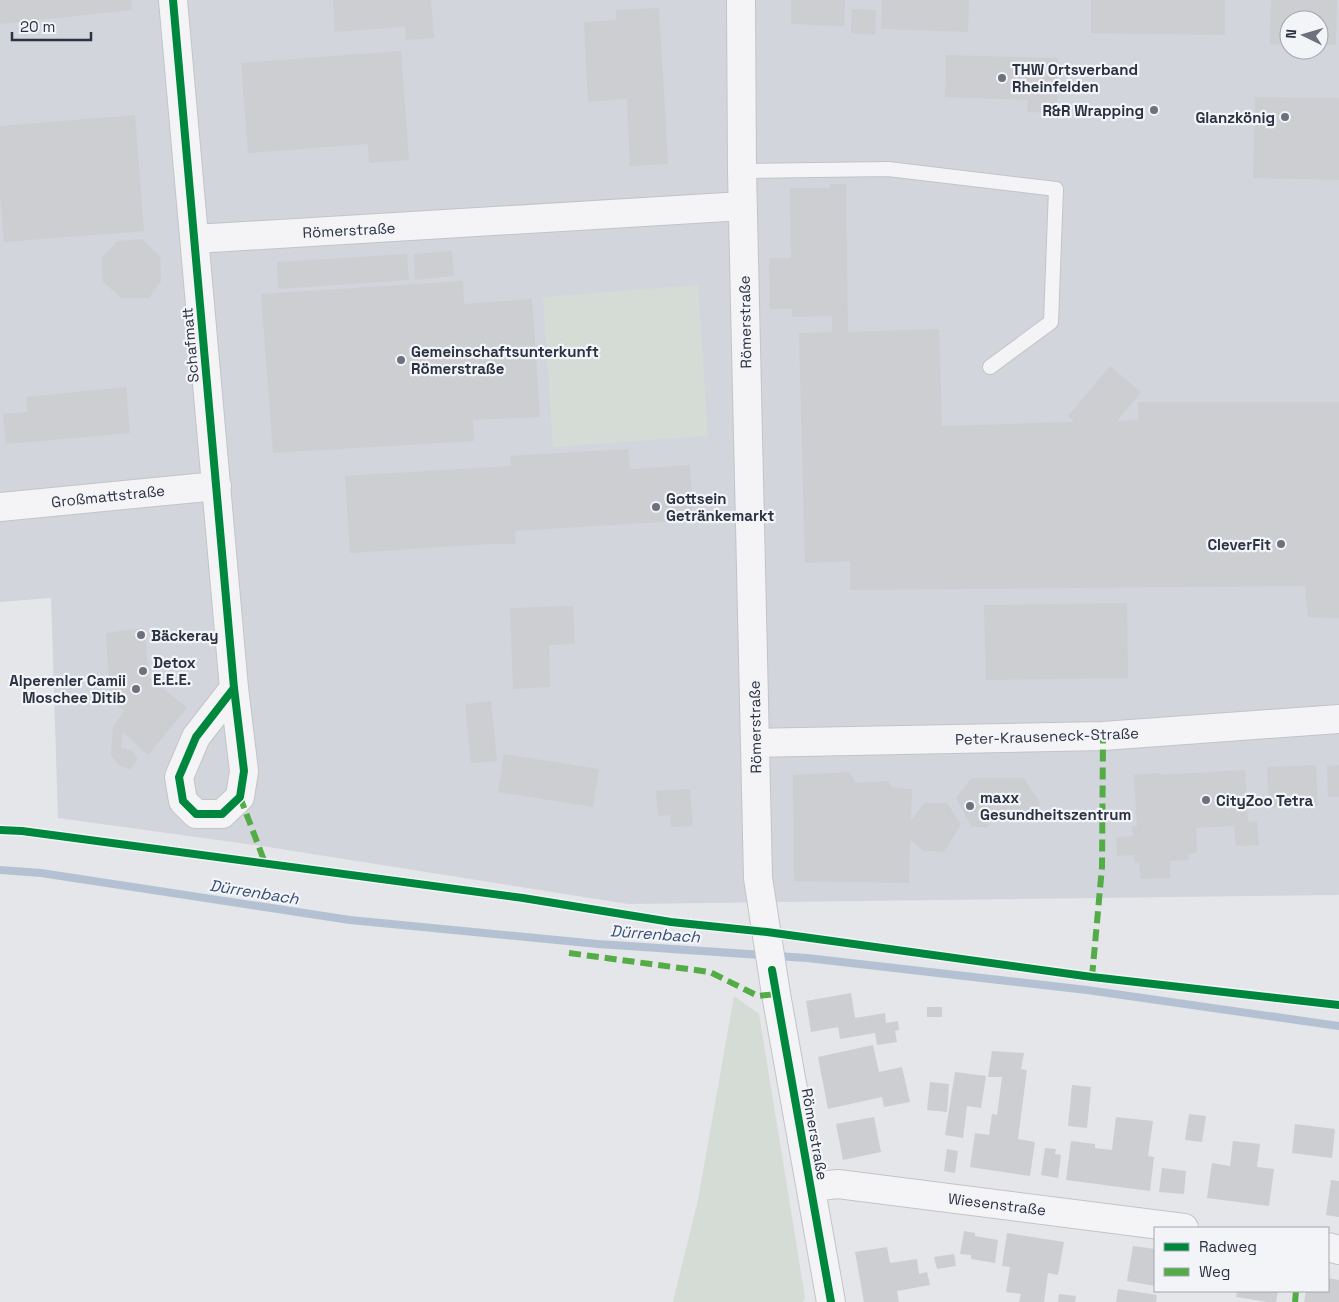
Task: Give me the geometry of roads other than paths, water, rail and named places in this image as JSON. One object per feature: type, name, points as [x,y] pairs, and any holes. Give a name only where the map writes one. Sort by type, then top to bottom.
[{"type":"street","name":"Schafmatt","points":[[173,0],[234,688]]},
{"type":"street","name":"Römerstraße","points":[[741,0],[742,172],[758,878],[772,970],[831,1302]]},
{"type":"street","name":"Römerstraße","points":[[195,239],[743,206]]},
{"type":"street","name":"Großmattstraße","points":[[0,507],[217,486]]},
{"type":"street","name":"Peter-Krauseneck-Straße","points":[[755,743],[1102,736],[1339,719]]},
{"type":"street","name":"Wiesenstraße","points":[[811,1187],[838,1184],[1176,1227]]},
{"type":"lane","points":[[742,172],[888,169],[1056,189],[1051,322],[990,367]]},
{"type":"waterway","name":"Dürrenbach","points":[[0,870],[41,873],[350,920],[598,944],[807,958],[1087,990],[1339,1026]]},
{"type":"place","name":"THW Ortsverband Rheinfelden","points":[[1002,78]]},
{"type":"place","name":"R&R Wrapping","points":[[1154,110]]},
{"type":"place","name":"Glanzkönig","points":[[1285,117]]},
{"type":"place","name":"Gemeinschaftsunterkunft Römerstraße","points":[[401,360]]},
{"type":"place","name":"Gottsein Getränkemarkt","points":[[656,507]]},
{"type":"place","name":"CleverFit","points":[[1281,544]]},
{"type":"place","name":"Bäckeray","points":[[141,635]]},
{"type":"place","name":"Detox E.E.E.","points":[[143,671]]},
{"type":"place","name":"Alperenler Camii Moschee Ditib","points":[[136,689]]},
{"type":"place","name":"CityZoo Tetra","points":[[1206,800]]},
{"type":"place","name":"maxx Gesundheitszentrum","points":[[970,806]]}]
